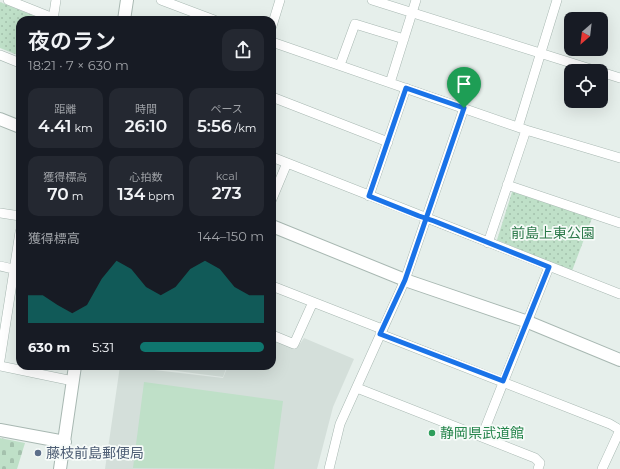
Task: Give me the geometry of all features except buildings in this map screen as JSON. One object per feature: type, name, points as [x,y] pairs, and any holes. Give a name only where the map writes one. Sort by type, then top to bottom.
[{"type":"street","points":[[8,0],[46,16]]},
{"type":"street","points":[[53,16],[56,0]]},
{"type":"street","points":[[125,16],[127,0]]},
{"type":"street","points":[[161,0],[198,16]]},
{"type":"street","points":[[275,16],[280,0]]},
{"type":"street","points":[[372,0],[575,64]]},
{"type":"street","points":[[390,82],[416,0]]},
{"type":"street","points":[[488,243],[507,185],[540,53],[557,0]]},
{"type":"street","points":[[340,65],[355,24],[404,39]]},
{"type":"street","points":[[276,43],[522,128],[620,158]]},
{"type":"street","points":[[0,55],[16,61]]},
{"type":"street","points":[[608,74],[620,78]]},
{"type":"street","points":[[369,196],[406,88]]},
{"type":"street","points":[[276,99],[388,142]]},
{"type":"street","points":[[329,469],[340,424],[405,280],[464,108]]},
{"type":"street","points":[[0,119],[16,125]]},
{"type":"street","points":[[276,159],[620,294]]},
{"type":"street","points":[[276,189],[287,163]]},
{"type":"street","points":[[507,185],[620,223]]},
{"type":"street","points":[[0,212],[16,215]]},
{"type":"street","points":[[276,228],[405,280],[528,322],[620,360]]},
{"type":"street","points":[[0,360],[3,317],[16,257]]},
{"type":"street","points":[[0,266],[14,269]]},
{"type":"street","points":[[482,436],[549,267]]},
{"type":"street","points":[[276,288],[381,332],[610,424],[620,430],[602,469]]},
{"type":"street","points":[[276,337],[294,344],[313,302]]},
{"type":"street","points":[[0,366],[16,369]]},
{"type":"street","points":[[19,370],[73,381]]},
{"type":"street","points":[[60,469],[74,370]]},
{"type":"street","points":[[357,388],[536,458],[540,463],[538,469]]},
{"type":"street","points":[[0,430],[64,442]]},
{"type":"shaded area","points":[[304,338],[354,359],[333,407],[317,469],[105,469],[119,370],[154,370],[223,378],[226,370],[276,370],[276,340],[297,348]]},
{"type":"shaded area","points":[[170,370],[226,370],[223,377]]},
{"type":"green space","points":[[0,2],[34,16],[16,16],[16,54],[0,48]]},
{"type":"green space","name":"前島上東公園","points":[[513,189],[592,218],[572,271],[497,240]]},
{"type":"green space","points":[[144,382],[283,401],[274,469],[133,468]]},
{"type":"green space","points":[[0,438],[25,443],[17,469],[0,469]]},
{"type":"place","name":"静岡県武道館","points":[[432,433]]},
{"type":"place","name":"藤枝前島郵便局","points":[[38,453]]},
{"type":"route","points":[[464,108],[406,88],[369,196],[419,216],[426,218],[434,221],[549,267],[503,381],[380,334],[405,280],[426,218],[464,108]]}]
